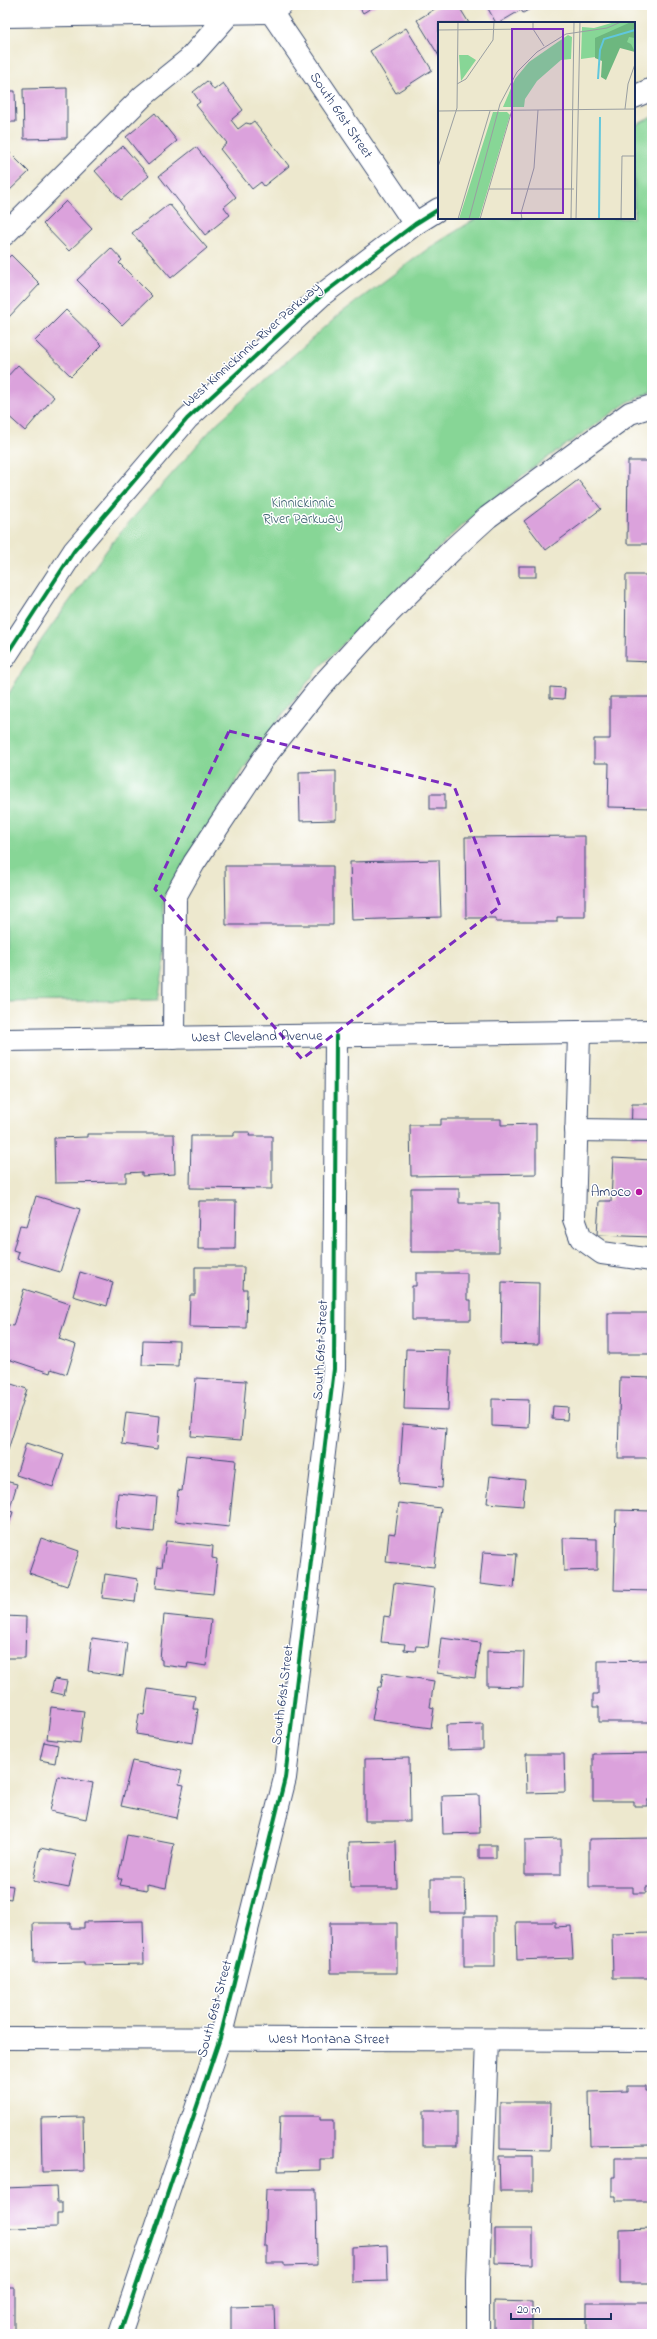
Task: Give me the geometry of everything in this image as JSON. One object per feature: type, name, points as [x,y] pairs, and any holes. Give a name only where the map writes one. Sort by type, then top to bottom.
[{"type":"street","points":[[18,12],[230,13],[274,7]]},
{"type":"street","name":"South 61st Street","points":[[274,7],[415,224]]},
{"type":"street","points":[[5,234],[143,96],[189,59],[230,13]]},
{"type":"street","points":[[635,97],[652,89]]},
{"type":"street","name":"West Kinnickinnic River Parkway","points":[[5,657],[74,551],[187,419],[323,294],[415,224],[438,210]]},
{"type":"street","points":[[174,1038],[175,897],[194,863],[262,759],[320,686],[379,622],[488,517],[630,413],[652,406]]},
{"type":"street","name":"West Cleveland Avenue","points":[[6,1043],[174,1038],[652,1032]]},
{"type":"street","points":[[579,1033],[574,1219],[581,1238],[602,1253],[652,1260]]},
{"type":"street","name":"South 61st Street","points":[[120,2334],[220,2038],[285,1778],[333,1376],[336,1036]]},
{"type":"street","points":[[576,1130],[652,1131]]},
{"type":"street","name":"West Montana Street","points":[[5,2038],[220,2038],[487,2041],[652,2040]]},
{"type":"street","points":[[478,2334],[478,2279],[487,2041]]},
{"type":"highlighted area","points":[[229,731],[454,786],[500,906],[302,1059],[155,889]]},
{"type":"green space","name":"Kinnickinnic River Parkway","points":[[652,117],[652,392],[628,402],[534,467],[458,529],[317,670],[257,748],[164,897],[164,966],[158,1000],[5,1002],[5,700],[42,639],[117,536],[216,424],[341,313],[429,248],[475,219],[635,219],[635,126]]},
{"type":"building","points":[[358,5],[376,5],[363,13]]},
{"type":"building","points":[[441,5],[458,5],[468,22],[438,22],[438,54],[417,20]]},
{"type":"building","points":[[486,5],[537,5],[523,13],[521,10],[501,22],[495,22]]},
{"type":"building","points":[[406,28],[432,70],[396,93],[370,51]]},
{"type":"building","points":[[207,81],[214,90],[223,83],[243,110],[231,120],[238,129],[246,123],[250,124],[254,121],[289,166],[264,186],[261,182],[252,189],[220,149],[227,143],[196,105],[200,102],[193,92]]},
{"type":"building","points":[[67,88],[67,138],[24,139],[23,89]]},
{"type":"building","points":[[5,91],[15,91],[16,122],[5,122]]},
{"type":"building","points":[[155,113],[177,141],[148,165],[126,137]]},
{"type":"building","points":[[123,146],[149,176],[121,200],[95,171]]},
{"type":"building","points":[[196,147],[236,197],[224,207],[230,215],[205,235],[159,176]]},
{"type":"building","points":[[5,148],[29,172],[9,191],[5,187]]},
{"type":"building","points":[[66,201],[92,229],[69,251],[43,224]]},
{"type":"building","points":[[169,204],[207,248],[171,278],[132,233]]},
{"type":"building","points":[[111,248],[122,260],[119,263],[152,296],[122,325],[77,280]]},
{"type":"building","points":[[11,255],[40,284],[8,318],[5,315],[5,261]]},
{"type":"building","points":[[66,310],[102,345],[71,376],[35,341]]},
{"type":"building","points":[[18,365],[54,397],[25,431],[5,413],[5,379]]},
{"type":"building","points":[[628,461],[652,461],[652,544],[627,544]]},
{"type":"building","points":[[578,480],[601,509],[546,550],[524,521]]},
{"type":"building","points":[[519,566],[536,566],[536,577],[519,577]]},
{"type":"building","points":[[626,575],[652,575],[652,662],[625,661]]},
{"type":"building","points":[[550,687],[565,688],[564,699],[550,698]]},
{"type":"building","points":[[610,697],[652,697],[652,808],[608,807],[609,763],[594,763],[594,739],[610,739]]},
{"type":"building","points":[[336,771],[336,820],[300,821],[299,772]]},
{"type":"building","points":[[430,794],[445,794],[445,809],[430,809]]},
{"type":"building","points":[[585,836],[585,917],[557,917],[557,922],[496,922],[496,918],[466,918],[465,837]]},
{"type":"building","points":[[439,860],[441,917],[352,920],[350,862]]},
{"type":"building","points":[[225,866],[333,866],[333,925],[226,925]]},
{"type":"building","points":[[632,1104],[652,1104],[652,1138],[631,1137]]},
{"type":"building","points":[[441,1119],[501,1119],[501,1125],[536,1124],[536,1174],[411,1176],[410,1125],[441,1125]]},
{"type":"building","points":[[234,1132],[250,1132],[249,1136],[272,1136],[272,1189],[190,1188],[191,1136],[234,1136]]},
{"type":"building","points":[[87,1134],[174,1134],[175,1174],[142,1176],[142,1172],[126,1173],[126,1182],[55,1183],[54,1138],[87,1137]]},
{"type":"building","points":[[613,1158],[652,1160],[652,1237],[597,1235],[599,1201],[611,1201]]},
{"type":"building","points":[[411,1188],[459,1188],[459,1203],[499,1203],[499,1252],[411,1252]]},
{"type":"building","points":[[36,1196],[80,1209],[60,1272],[17,1259],[19,1252],[13,1250],[20,1225],[27,1226]]},
{"type":"building","points":[[199,1201],[236,1201],[235,1249],[198,1249]]},
{"type":"building","points":[[195,1267],[244,1267],[243,1289],[247,1289],[246,1328],[189,1327],[190,1295],[195,1295]]},
{"type":"building","points":[[80,1272],[113,1282],[107,1306],[73,1296]]},
{"type":"building","points":[[416,1273],[467,1273],[467,1300],[471,1300],[471,1320],[412,1320],[412,1286],[416,1286]]},
{"type":"building","points":[[502,1282],[539,1283],[538,1345],[501,1344]]},
{"type":"building","points":[[24,1289],[70,1304],[59,1339],[76,1345],[67,1374],[51,1369],[50,1373],[5,1358],[5,1324],[13,1326]]},
{"type":"building","points":[[608,1313],[652,1313],[652,1354],[608,1354]]},
{"type":"building","points":[[143,1340],[179,1341],[178,1366],[142,1365]]},
{"type":"building","points":[[406,1349],[450,1350],[448,1410],[404,1409]]},
{"type":"building","points":[[620,1377],[652,1378],[652,1458],[618,1458]]},
{"type":"building","points":[[196,1378],[246,1381],[241,1440],[191,1436]]},
{"type":"building","points":[[5,1382],[27,1389],[8,1450],[5,1450]]},
{"type":"building","points":[[492,1399],[529,1400],[528,1428],[492,1426]]},
{"type":"building","points":[[553,1406],[568,1407],[567,1420],[552,1419]]},
{"type":"building","points":[[126,1412],[160,1416],[157,1449],[122,1444]]},
{"type":"building","points":[[403,1424],[446,1428],[442,1488],[399,1484]]},
{"type":"building","points":[[26,1443],[64,1455],[53,1487],[16,1475]]},
{"type":"building","points":[[186,1455],[236,1460],[229,1527],[175,1521],[178,1490],[182,1491]]},
{"type":"building","points":[[490,1476],[525,1480],[523,1506],[487,1503]]},
{"type":"building","points":[[5,1481],[17,1484],[9,1511],[13,1512],[6,1533]]},
{"type":"building","points":[[118,1493],[157,1497],[154,1532],[115,1528]]},
{"type":"building","points":[[399,1503],[441,1508],[434,1567],[386,1562],[389,1533],[395,1534]]},
{"type":"building","points":[[616,1510],[652,1511],[652,1591],[614,1590]]},
{"type":"building","points":[[41,1538],[79,1551],[67,1586],[29,1573]]},
{"type":"building","points":[[563,1538],[597,1539],[597,1570],[564,1571]]},
{"type":"building","points":[[166,1541],[213,1546],[212,1558],[217,1559],[213,1594],[156,1588],[158,1566],[162,1567]]},
{"type":"building","points":[[483,1552],[517,1554],[514,1588],[480,1584]]},
{"type":"building","points":[[105,1574],[138,1579],[135,1602],[102,1598]]},
{"type":"building","points":[[394,1583],[435,1588],[428,1647],[416,1646],[415,1651],[404,1650],[405,1644],[381,1642],[384,1616],[390,1617]]},
{"type":"building","points":[[164,1615],[211,1620],[206,1666],[188,1663],[187,1668],[162,1665],[162,1660],[160,1659]]},
{"type":"building","points":[[5,1616],[26,1617],[25,1658],[5,1658]]},
{"type":"building","points":[[92,1638],[127,1643],[123,1676],[88,1671]]},
{"type":"building","points":[[441,1638],[480,1643],[475,1678],[437,1673]]},
{"type":"building","points":[[487,1651],[524,1652],[523,1687],[487,1686]]},
{"type":"building","points":[[652,1660],[652,1722],[599,1722],[599,1707],[593,1707],[593,1694],[598,1694],[598,1661]]},
{"type":"building","points":[[383,1673],[434,1681],[430,1707],[434,1708],[431,1728],[372,1720],[378,1687],[381,1687]]},
{"type":"building","points":[[54,1679],[67,1681],[64,1695],[51,1692]]},
{"type":"building","points":[[148,1689],[195,1696],[193,1709],[198,1709],[193,1743],[136,1734],[139,1714],[144,1715]]},
{"type":"building","points":[[51,1707],[84,1711],[80,1743],[47,1739]]},
{"type":"building","points":[[483,1724],[483,1749],[447,1750],[446,1725]]},
{"type":"building","points":[[44,1742],[58,1745],[55,1763],[40,1760]]},
{"type":"building","points":[[652,1753],[652,1800],[647,1800],[647,1806],[634,1806],[634,1801],[593,1801],[593,1754]]},
{"type":"building","points":[[526,1754],[564,1754],[565,1792],[527,1793]]},
{"type":"building","points":[[409,1758],[410,1821],[365,1821],[365,1759]]},
{"type":"building","points":[[132,1761],[182,1771],[179,1784],[184,1785],[177,1818],[121,1806]]},
{"type":"building","points":[[58,1776],[93,1783],[86,1819],[50,1811]]},
{"type":"building","points":[[479,1795],[480,1833],[443,1834],[442,1796]]},
{"type":"building","points":[[127,1835],[174,1844],[166,1888],[147,1884],[147,1890],[120,1885],[122,1879],[118,1879]]},
{"type":"building","points":[[652,1838],[652,1887],[646,1887],[646,1893],[633,1893],[633,1887],[589,1887],[589,1839]]},
{"type":"building","points":[[561,1839],[561,1875],[525,1875],[525,1840]]},
{"type":"building","points":[[396,1841],[397,1888],[350,1888],[349,1842]]},
{"type":"building","points":[[479,1845],[496,1845],[496,1858],[479,1858]]},
{"type":"building","points":[[40,1848],[76,1855],[69,1888],[33,1881]]},
{"type":"building","points":[[431,1879],[465,1879],[466,1913],[431,1913]]},
{"type":"building","points":[[5,1885],[13,1886],[11,1899],[5,1898]]},
{"type":"building","points":[[464,1916],[495,1916],[495,1967],[464,1967]]},
{"type":"building","points":[[143,1921],[144,1964],[84,1965],[84,1962],[34,1963],[33,1923],[71,1923],[71,1928],[84,1928],[84,1922]]},
{"type":"building","points":[[516,1922],[555,1922],[555,1927],[571,1926],[573,1958],[517,1960]]},
{"type":"building","points":[[330,1923],[397,1923],[397,1973],[331,1973]]},
{"type":"building","points":[[652,1933],[652,1978],[613,1978],[612,1934]]},
{"type":"building","points":[[627,2086],[646,2086],[646,2091],[652,2091],[652,2145],[590,2146],[589,2092],[627,2091]]},
{"type":"building","points":[[500,2102],[551,2102],[550,2150],[500,2149]]},
{"type":"building","points":[[423,2111],[457,2111],[457,2146],[423,2146]]},
{"type":"building","points":[[280,2116],[320,2116],[320,2120],[334,2120],[334,2159],[320,2159],[320,2170],[278,2171]]},
{"type":"building","points":[[83,2117],[84,2171],[42,2172],[41,2118]]},
{"type":"building","points":[[499,2156],[533,2156],[533,2191],[500,2191]]},
{"type":"building","points":[[615,2158],[652,2158],[652,2201],[616,2201],[616,2196],[612,2196],[612,2177],[615,2177]]},
{"type":"building","points":[[56,2186],[57,2203],[62,2203],[62,2213],[57,2213],[57,2227],[5,2228],[5,2188]]},
{"type":"building","points":[[266,2189],[316,2189],[317,2265],[284,2266],[284,2263],[267,2263],[267,2246],[264,2246]]},
{"type":"building","points":[[652,2228],[652,2283],[620,2283],[620,2229]]},
{"type":"building","points":[[495,2229],[533,2229],[533,2264],[495,2263]]},
{"type":"building","points":[[387,2245],[388,2281],[352,2282],[352,2247]]},
{"type":"building","points":[[5,2287],[14,2287],[14,2334],[5,2334]]},
{"type":"building","points":[[494,2301],[532,2302],[532,2334],[494,2334]]},
{"type":"building","points":[[587,2303],[652,2303],[652,2334],[587,2334]]},
{"type":"building","points":[[274,2306],[275,2334],[231,2334],[231,2307]]},
{"type":"building","points":[[453,2331],[453,2334],[418,2334],[418,2332]]},
{"type":"cycle path","points":[[5,657],[74,551],[187,419],[323,294],[415,224],[438,210]]},
{"type":"cycle path","points":[[120,2334],[220,2038],[285,1778],[334,1369],[336,1036]]},
{"type":"place","name":"Amoco","points":[[639,1192]]}]
